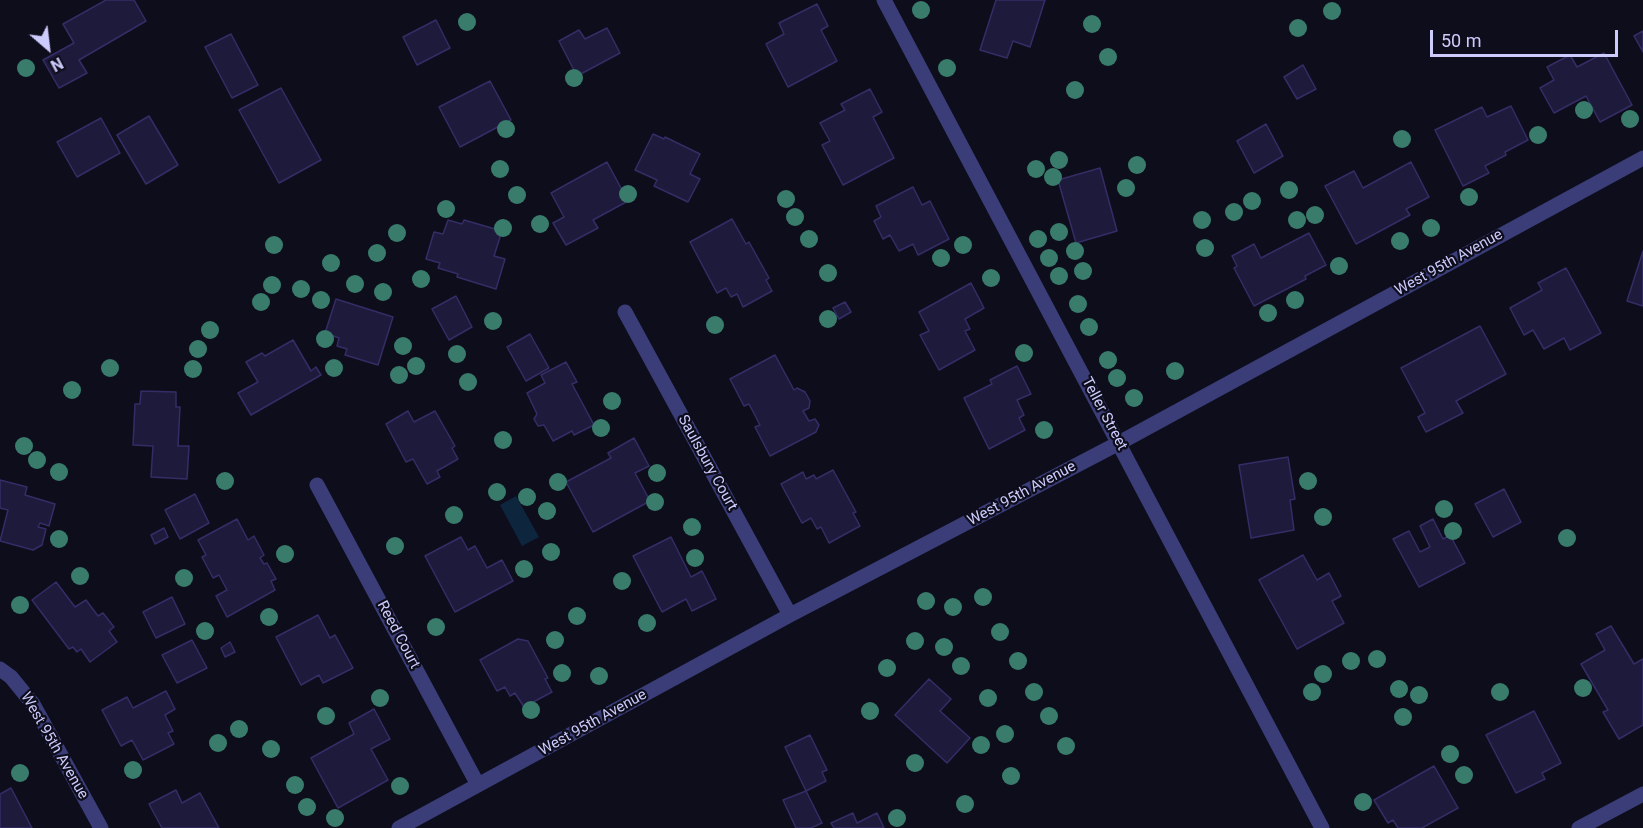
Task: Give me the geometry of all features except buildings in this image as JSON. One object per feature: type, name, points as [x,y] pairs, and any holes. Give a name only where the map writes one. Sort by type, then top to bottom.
[{"type":"street","name":"Teller Street","points":[[884,0],[1322,828]]},
{"type":"street","name":"West 95th Avenue","points":[[399,828],[790,615],[1119,443],[1643,158]]},
{"type":"street","name":"Saulsbury Court","points":[[625,312],[790,615]]},
{"type":"street","name":"Reed Court","points":[[317,485],[478,785]]},
{"type":"street","name":"West 95th Avenue","points":[[0,669],[12,677],[33,704],[101,828]]},
{"type":"street","points":[[1579,828],[1643,794]]},
{"type":"water","points":[[516,496],[539,537],[522,546],[500,505]]}]
